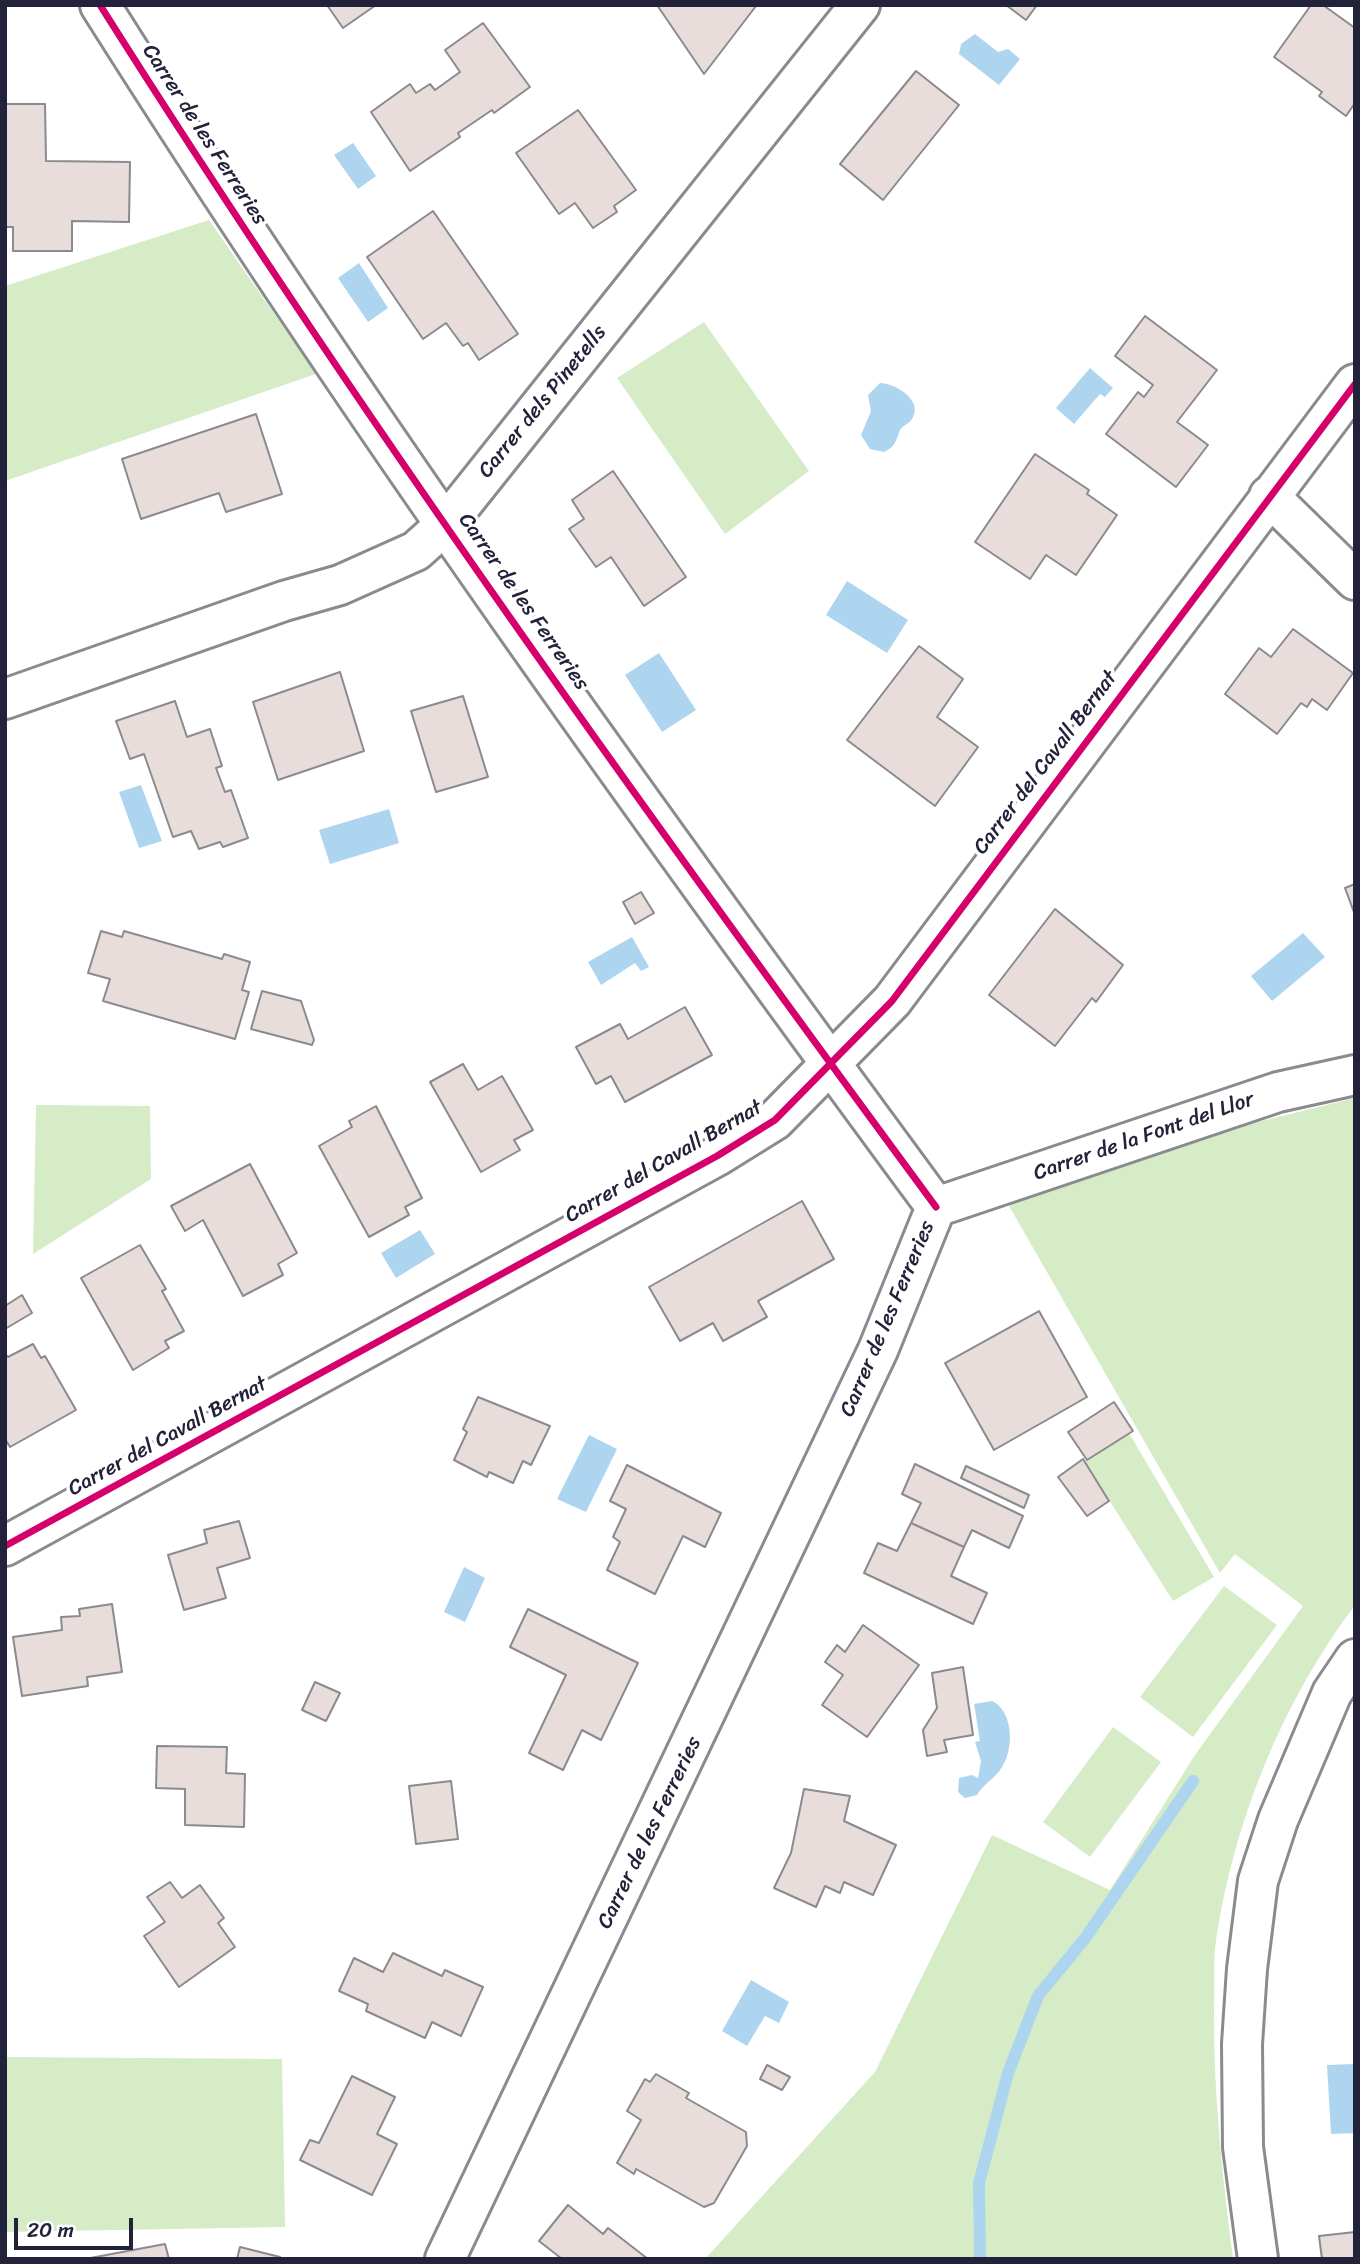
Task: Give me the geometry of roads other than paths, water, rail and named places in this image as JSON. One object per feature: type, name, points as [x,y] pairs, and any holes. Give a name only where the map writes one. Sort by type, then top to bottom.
[{"type":"street","name":"Carrer de les Ferreries","points":[[100,5],[224,201],[446,524],[831,1065],[936,1207],[866,1374],[445,2259]]},
{"type":"street","name":"Carrer dels Pinetells","points":[[5,699],[284,601],[340,585],[416,551],[446,524],[860,5]]},
{"type":"street","name":"Carrer del Cavall Bernat","points":[[5,1546],[717,1156],[775,1120],[892,1001],[1355,384]]},
{"type":"street","points":[[1269,496],[1355,580]]},
{"type":"street","name":"Carrer de la Font del Llor","points":[[936,1207],[1278,1092],[1355,1075]]},
{"type":"street","points":[[1258,2259],[1243,2147],[1242,2044],[1247,1969],[1258,1881],[1278,1820],[1332,1693],[1355,1659]]},
{"type":"water","points":[[975,34],[998,52],[1008,49],[1020,59],[999,85],[959,54],[961,44]]},
{"type":"water","points":[[353,143],[376,176],[358,189],[334,155]]},
{"type":"water","points":[[359,263],[388,308],[368,322],[338,278]]},
{"type":"water","points":[[1090,368],[1113,388],[1105,397],[1100,394],[1074,424],[1056,408]]},
{"type":"water","points":[[880,383],[900,389],[911,399],[915,412],[911,421],[900,430],[893,446],[884,452],[870,449],[861,435],[871,411],[868,395]]},
{"type":"water","points":[[847,581],[908,620],[887,653],[826,615]]},
{"type":"water","points":[[659,653],[696,710],[662,732],[625,675]]},
{"type":"water","points":[[141,785],[162,841],[139,848],[119,792]]},
{"type":"water","points":[[389,809],[399,843],[330,864],[319,830]]},
{"type":"water","points":[[1303,933],[1325,957],[1272,1001],[1251,976]]},
{"type":"water","points":[[632,937],[649,967],[641,971],[635,963],[601,985],[588,962]]},
{"type":"water","points":[[420,1230],[435,1254],[396,1278],[381,1253]]},
{"type":"water","points":[[589,1435],[617,1449],[586,1512],[557,1499]]},
{"type":"water","points":[[464,1567],[485,1578],[465,1622],[444,1612]]},
{"type":"water","points":[[992,1701],[1004,1712],[1007,1720],[1009,1749],[999,1771],[977,1795],[965,1798],[958,1792],[959,1778],[972,1775],[978,1778],[981,1761],[975,1742],[980,1741],[974,1704]]},
{"type":"water","points":[[751,1980],[789,2002],[779,2023],[765,2016],[747,2046],[722,2031]]},
{"type":"water","points":[[1355,2064],[1355,2133],[1331,2134],[1327,2065]]},
{"type":"waterway","points":[[980,2259],[979,2183],[1008,2073],[1038,1996],[1086,1937],[1193,1781]]}]
